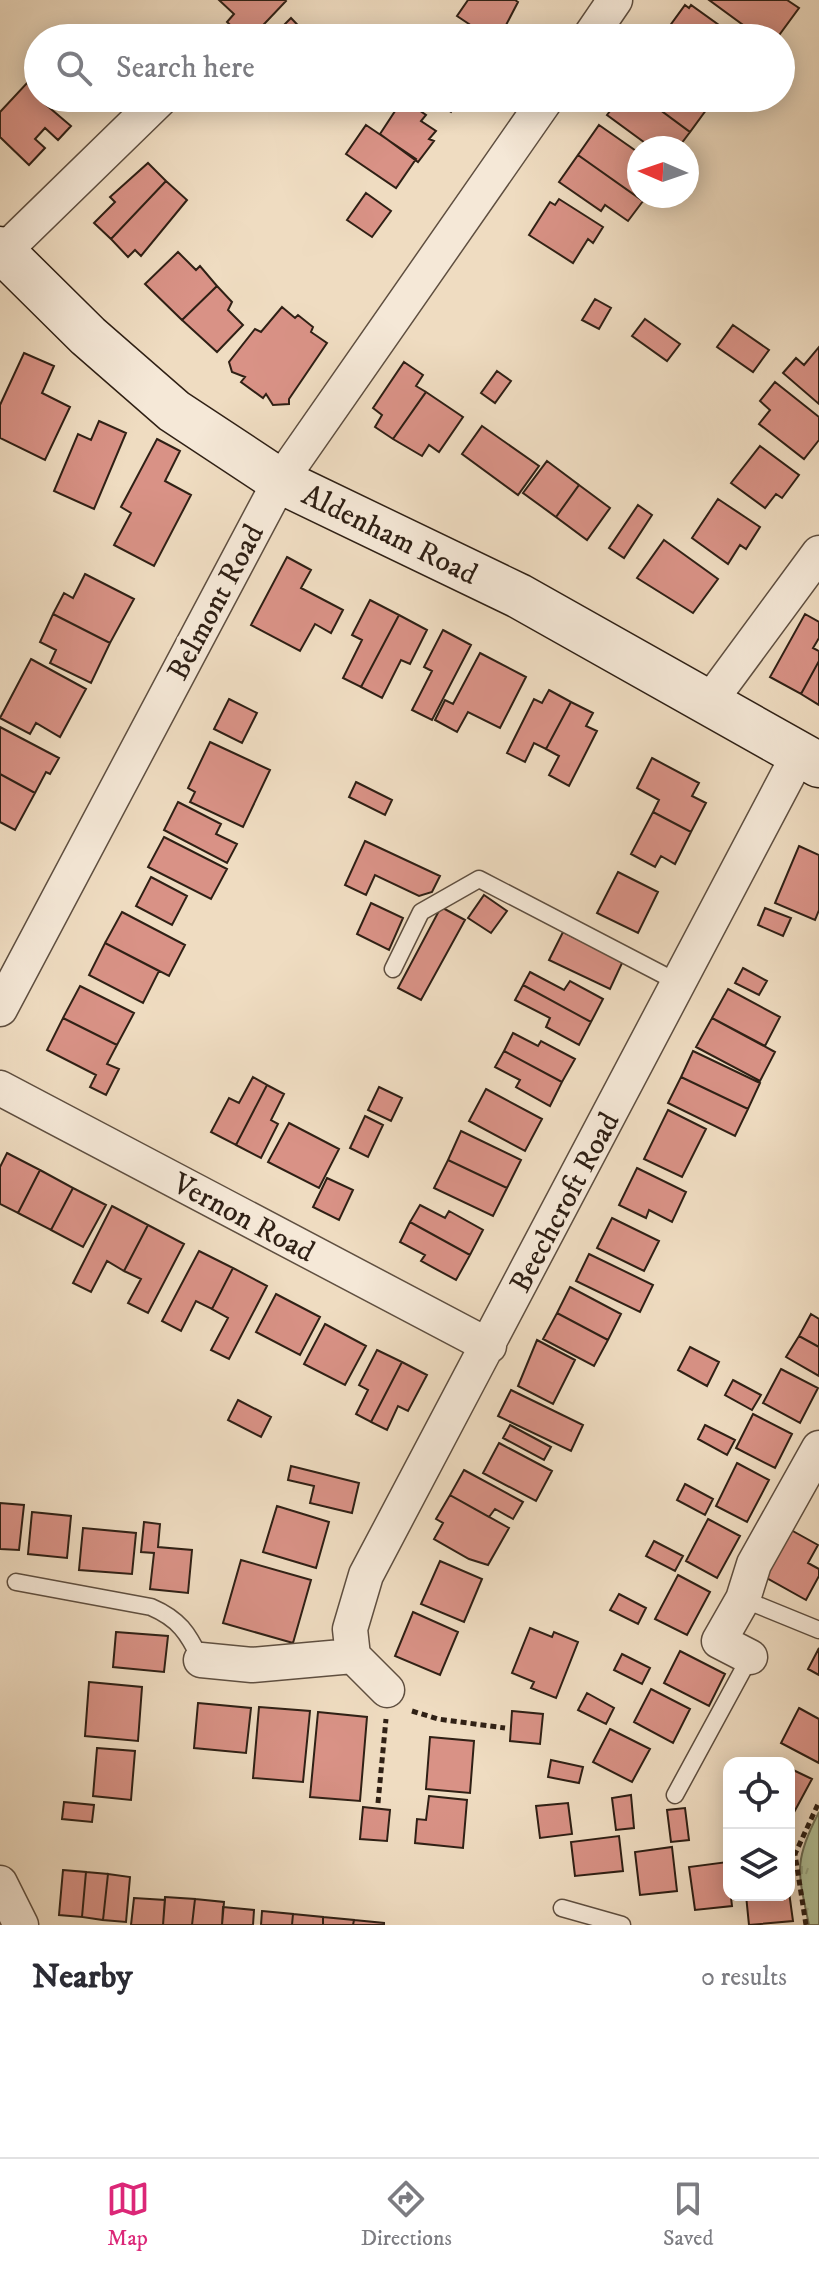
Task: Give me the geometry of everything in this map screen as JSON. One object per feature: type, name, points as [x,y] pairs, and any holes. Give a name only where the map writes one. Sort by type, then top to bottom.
[{"type":"main road","name":"Aldenham Road","points":[[2,250],[88,336],[174,411],[280,481],[519,596],[710,701],[809,760]]},
{"type":"street","points":[[599,24],[615,0]]},
{"type":"street","points":[[2,250],[146,112]]},
{"type":"street","name":"Belmont Road","points":[[0,1009],[280,481],[537,112]]},
{"type":"street","points":[[710,701],[819,553]]},
{"type":"street","name":"Beechcroft Road","points":[[353,1656],[350,1629],[366,1575],[679,983],[809,760]]},
{"type":"street","name":"Vernon Road","points":[[0,1088],[489,1346]]},
{"type":"street","points":[[750,1657],[719,1641],[743,1599],[754,1564],[819,1448]]},
{"type":"street","points":[[201,1660],[252,1665],[353,1656],[387,1690]]},
{"type":"street","points":[[0,1883],[21,1925]]},
{"type":"lane","points":[[393,969],[421,912],[479,879],[679,983]]},
{"type":"lane","points":[[16,1582],[151,1607],[170,1615],[187,1629],[201,1660]]},
{"type":"lane","points":[[743,1599],[819,1630]]},
{"type":"lane","points":[[675,1795],[750,1657]]},
{"type":"lane","points":[[562,1908],[622,1925]]},
{"type":"path","points":[[387,1690],[406,1709],[438,1719],[505,1728]]},
{"type":"path","points":[[378,1803],[387,1690]]},
{"type":"path","points":[[806,1925],[795,1854],[819,1802]]},
{"type":"green space","points":[[819,1812],[819,1925],[809,1925],[800,1867],[805,1843]]},
{"type":"building","points":[[219,0],[286,1],[264,24],[229,24],[227,22],[234,14]]},
{"type":"building","points":[[468,0],[518,2],[507,24],[469,24],[457,16]]},
{"type":"building","points":[[709,0],[787,0],[799,8],[787,24],[742,24]]},
{"type":"building","points":[[685,5],[689,8],[691,5],[717,24],[671,24]]},
{"type":"building","points":[[24,86],[24,112],[54,112],[71,126],[58,140],[45,128],[35,139],[45,148],[29,165],[0,137],[0,112]]},
{"type":"building","points":[[394,112],[422,112],[426,115],[421,121],[436,131],[429,139],[434,141],[418,162],[380,134]]},
{"type":"building","points":[[609,112],[663,112],[690,132],[687,136],[636,136],[607,115]]},
{"type":"building","points":[[663,112],[705,112],[690,132]]},
{"type":"building","points":[[366,125],[416,159],[396,188],[346,154]]},
{"type":"building","points":[[599,125],[627,145],[627,190],[578,155]]},
{"type":"building","points":[[578,155],[627,190],[627,208],[638,208],[628,221],[605,205],[601,211],[559,182]]},
{"type":"building","points":[[148,163],[166,181],[111,239],[94,223],[115,202],[110,197]]},
{"type":"building","points":[[166,181],[187,200],[141,256],[135,250],[128,257],[111,239]]},
{"type":"building","points":[[366,193],[391,211],[372,237],[347,220]]},
{"type":"building","points":[[559,199],[603,227],[593,243],[588,239],[573,263],[529,235],[550,202],[555,205]]},
{"type":"building","points":[[178,252],[196,270],[200,266],[217,286],[182,320],[145,284]]},
{"type":"building","points":[[217,286],[232,302],[228,310],[243,325],[217,352],[182,320]]},
{"type":"building","points":[[595,299],[611,308],[599,329],[582,320]]},
{"type":"building","points":[[282,307],[313,327],[311,332],[327,343],[289,399],[289,404],[273,405],[266,394],[263,398],[241,382],[245,377],[232,372],[229,362],[255,329],[261,332]]},
{"type":"building","points":[[645,319],[680,344],[667,361],[632,336]]},
{"type":"building","points":[[733,325],[769,350],[753,372],[717,347]]},
{"type":"building","points":[[819,347],[819,404],[783,373],[796,358],[804,365]]},
{"type":"building","points":[[24,353],[54,366],[42,393],[70,407],[45,460],[0,438],[0,405]]},
{"type":"building","points":[[404,362],[423,375],[416,386],[426,392],[393,439],[375,427],[382,415],[373,408]]},
{"type":"building","points":[[497,371],[511,381],[495,403],[481,393]]},
{"type":"building","points":[[775,382],[819,417],[819,440],[804,459],[759,424],[770,410],[760,401]]},
{"type":"building","points":[[426,392],[463,417],[439,452],[429,445],[422,456],[393,439]]},
{"type":"building","points":[[99,421],[126,433],[94,509],[54,491],[78,434],[91,440]]},
{"type":"building","points":[[482,426],[539,466],[518,495],[462,454]]},
{"type":"building","points":[[157,439],[180,451],[165,481],[191,495],[154,566],[114,545],[131,513],[121,507]]},
{"type":"building","points":[[760,446],[799,475],[782,498],[776,494],[765,508],[731,483]]},
{"type":"building","points":[[547,461],[579,485],[556,517],[523,493]]},
{"type":"building","points":[[579,485],[610,508],[587,540],[556,517]]},
{"type":"building","points":[[718,499],[760,527],[746,549],[740,545],[728,564],[692,538]]},
{"type":"building","points":[[638,505],[652,515],[624,558],[609,548]]},
{"type":"building","points":[[664,540],[718,579],[693,613],[637,578]]},
{"type":"building","points":[[287,557],[311,570],[301,588],[343,610],[331,633],[315,624],[300,651],[251,625]]},
{"type":"building","points":[[85,574],[134,599],[110,643],[53,614],[64,593],[73,598]]},
{"type":"building","points":[[370,600],[399,615],[361,687],[343,678],[362,640],[352,635]]},
{"type":"building","points":[[53,614],[110,643],[91,683],[50,663],[56,650],[40,642]]},
{"type":"building","points":[[805,614],[819,622],[819,638],[813,648],[819,651],[819,661],[801,694],[770,677]]},
{"type":"building","points":[[399,615],[427,630],[410,664],[401,660],[382,698],[361,687]]},
{"type":"building","points":[[443,630],[471,645],[432,720],[412,710],[432,671],[424,667]]},
{"type":"building","points":[[480,653],[526,677],[500,728],[468,712],[457,732],[435,720],[445,700],[453,704]]},
{"type":"building","points":[[31,659],[86,689],[60,737],[36,723],[30,734],[0,718]]},
{"type":"building","points":[[819,661],[819,705],[801,694]]},
{"type":"building","points":[[549,690],[571,702],[546,749],[534,743],[525,762],[507,753],[534,699],[542,703]]},
{"type":"building","points":[[229,699],[257,713],[242,743],[214,729]]},
{"type":"building","points":[[571,702],[593,713],[586,726],[597,731],[569,786],[549,775],[559,756],[546,749]]},
{"type":"building","points":[[0,727],[59,758],[50,774],[46,772],[35,793],[0,774]]},
{"type":"building","points":[[210,742],[270,770],[243,827],[190,802],[195,792],[188,788]]},
{"type":"building","points":[[652,758],[699,783],[692,796],[706,803],[691,832],[653,812],[659,800],[637,788]]},
{"type":"building","points":[[0,774],[35,793],[15,830],[0,822]]},
{"type":"building","points":[[356,782],[392,800],[385,815],[349,797]]},
{"type":"building","points":[[178,802],[221,824],[216,834],[237,844],[227,863],[164,830]]},
{"type":"building","points":[[653,812],[691,832],[675,864],[661,856],[655,867],[631,854]]},
{"type":"building","points":[[164,837],[227,869],[211,899],[148,867]]},
{"type":"building","points":[[365,841],[440,876],[432,892],[419,896],[375,875],[366,895],[345,885]]},
{"type":"building","points":[[799,846],[819,855],[819,910],[815,920],[775,903]]},
{"type":"building","points":[[618,872],[658,892],[638,933],[597,913]]},
{"type":"building","points":[[151,877],[187,896],[172,925],[136,906]]},
{"type":"building","points":[[484,895],[507,911],[491,933],[468,918]]},
{"type":"building","points":[[371,903],[403,918],[389,950],[357,934]]},
{"type":"building","points":[[441,907],[465,920],[421,1000],[398,988]]},
{"type":"building","points":[[765,908],[791,918],[783,936],[758,925]]},
{"type":"building","points":[[122,912],[185,945],[169,976],[105,943]]},
{"type":"building","points":[[563,932],[623,961],[610,989],[549,960]]},
{"type":"building","points":[[105,943],[159,971],[143,1003],[89,975]]},
{"type":"building","points":[[743,968],[767,981],[759,995],[735,983]]},
{"type":"building","points":[[530,972],[564,990],[570,981],[603,999],[591,1022],[523,985]]},
{"type":"building","points":[[523,985],[591,1022],[579,1045],[546,1027],[550,1018],[515,1000]]},
{"type":"building","points":[[80,986],[134,1013],[117,1045],[63,1018]]},
{"type":"building","points":[[728,989],[780,1017],[765,1046],[712,1018]]},
{"type":"building","points":[[63,1018],[117,1045],[107,1064],[119,1069],[106,1095],[90,1087],[96,1075],[47,1050]]},
{"type":"building","points":[[712,1018],[775,1052],[760,1081],[696,1047]]},
{"type":"building","points":[[513,1033],[538,1046],[541,1041],[575,1059],[562,1082],[504,1051]]},
{"type":"building","points":[[504,1051],[562,1082],[550,1106],[516,1087],[520,1080],[495,1067]]},
{"type":"building","points":[[693,1051],[760,1083],[748,1109],[681,1077]]},
{"type":"building","points":[[253,1077],[267,1085],[236,1145],[211,1132],[229,1098],[239,1103]]},
{"type":"building","points":[[681,1077],[748,1109],[735,1136],[668,1103]]},
{"type":"building","points":[[267,1085],[284,1094],[271,1120],[278,1124],[261,1158],[236,1145]]},
{"type":"building","points":[[379,1087],[402,1098],[391,1121],[368,1110]]},
{"type":"building","points":[[486,1089],[542,1119],[525,1151],[469,1121]]},
{"type":"building","points":[[668,1110],[706,1129],[682,1177],[644,1159]]},
{"type":"building","points":[[365,1116],[383,1125],[368,1157],[350,1148]]},
{"type":"building","points":[[289,1123],[339,1149],[319,1188],[268,1162]]},
{"type":"building","points":[[461,1131],[521,1160],[507,1188],[448,1160]]},
{"type":"building","points":[[7,1153],[40,1170],[18,1213],[0,1204],[0,1167]]},
{"type":"building","points":[[448,1160],[507,1188],[493,1216],[434,1188]]},
{"type":"building","points":[[637,1168],[686,1192],[672,1222],[649,1210],[646,1218],[619,1205]]},
{"type":"building","points":[[40,1170],[73,1188],[51,1230],[18,1213]]},
{"type":"building","points":[[327,1178],[353,1190],[339,1220],[313,1207]]},
{"type":"building","points":[[73,1188],[106,1205],[83,1247],[51,1230]]},
{"type":"building","points":[[420,1205],[445,1218],[449,1211],[483,1230],[470,1255],[410,1222]]},
{"type":"building","points":[[112,1206],[148,1225],[124,1271],[107,1261],[91,1292],[73,1283]]},
{"type":"building","points":[[612,1218],[659,1241],[644,1271],[597,1248]]},
{"type":"building","points":[[410,1222],[470,1255],[456,1280],[421,1261],[425,1255],[400,1242]]},
{"type":"building","points":[[148,1225],[184,1244],[148,1313],[128,1303],[141,1279],[124,1271]]},
{"type":"building","points":[[199,1251],[233,1268],[212,1309],[196,1301],[181,1331],[162,1321]]},
{"type":"building","points":[[589,1254],[653,1285],[640,1312],[576,1281]]},
{"type":"building","points":[[233,1268],[267,1286],[229,1359],[211,1350],[228,1318],[212,1309]]},
{"type":"building","points":[[570,1287],[621,1314],[608,1340],[557,1313]]},
{"type":"building","points":[[276,1294],[320,1317],[300,1355],[256,1332]]},
{"type":"building","points":[[557,1313],[608,1340],[594,1366],[543,1339]]},
{"type":"building","points":[[811,1314],[819,1319],[819,1347],[799,1336]]},
{"type":"building","points":[[325,1324],[366,1346],[345,1385],[304,1364]]},
{"type":"building","points":[[799,1336],[819,1347],[819,1376],[786,1357]]},
{"type":"building","points":[[537,1340],[575,1360],[553,1404],[518,1386]]},
{"type":"building","points":[[690,1347],[719,1362],[707,1386],[678,1370]]},
{"type":"building","points":[[377,1350],[402,1362],[371,1422],[356,1414],[368,1390],[359,1385]]},
{"type":"building","points":[[402,1362],[427,1375],[408,1411],[398,1406],[387,1430],[371,1422]]},
{"type":"building","points":[[781,1369],[818,1388],[800,1423],[763,1403]]},
{"type":"building","points":[[733,1380],[761,1395],[752,1410],[725,1395]]},
{"type":"building","points":[[511,1390],[583,1425],[571,1451],[498,1416]]},
{"type":"building","points":[[238,1400],[271,1417],[261,1437],[228,1420]]},
{"type":"building","points":[[753,1414],[792,1434],[775,1468],[736,1448]]},
{"type":"building","points":[[510,1425],[551,1447],[544,1460],[503,1438]]},
{"type":"building","points":[[705,1425],[735,1440],[727,1455],[698,1439]]},
{"type":"building","points":[[499,1443],[552,1471],[536,1501],[483,1473]]},
{"type":"building","points":[[737,1463],[769,1480],[747,1522],[716,1506]]},
{"type":"building","points":[[291,1466],[359,1483],[352,1513],[310,1503],[314,1486],[288,1480]]},
{"type":"building","points":[[464,1470],[523,1502],[513,1519],[495,1509],[489,1517],[450,1495]]},
{"type":"building","points":[[685,1484],[713,1499],[705,1515],[677,1500]]},
{"type":"building","points":[[450,1495],[509,1528],[488,1565],[469,1559],[434,1539],[443,1523],[436,1519]]},
{"type":"building","points":[[0,1503],[24,1505],[19,1550],[0,1549]]},
{"type":"building","points":[[277,1506],[329,1522],[316,1568],[263,1552]]},
{"type":"building","points":[[32,1512],[71,1516],[67,1558],[28,1554]]},
{"type":"building","points":[[708,1519],[740,1536],[717,1578],[686,1561]]},
{"type":"building","points":[[144,1522],[160,1524],[158,1547],[192,1550],[188,1593],[150,1589],[154,1553],[141,1552]]},
{"type":"building","points":[[83,1528],[136,1533],[132,1574],[79,1570]]},
{"type":"building","points":[[791,1530],[818,1545],[808,1563],[819,1569],[819,1576],[806,1600],[765,1577]]},
{"type":"building","points":[[654,1541],[683,1556],[675,1571],[646,1556]]},
{"type":"building","points":[[241,1560],[311,1580],[293,1643],[223,1623]]},
{"type":"building","points":[[440,1561],[482,1579],[464,1622],[421,1604]]},
{"type":"building","points":[[678,1575],[710,1592],[687,1635],[655,1619]]},
{"type":"building","points":[[619,1594],[646,1608],[638,1624],[610,1610]]},
{"type":"building","points":[[413,1612],[458,1632],[440,1675],[395,1656]]},
{"type":"building","points":[[530,1628],[552,1637],[554,1632],[578,1642],[556,1698],[531,1688],[534,1682],[512,1673]]},
{"type":"building","points":[[116,1632],[168,1636],[164,1672],[113,1667]]},
{"type":"building","points":[[819,1648],[819,1675],[808,1669]]},
{"type":"building","points":[[680,1651],[725,1674],[709,1706],[664,1683]]},
{"type":"building","points":[[622,1654],[650,1668],[642,1684],[614,1670]]},
{"type":"building","points":[[89,1682],[142,1687],[138,1741],[85,1736]]},
{"type":"building","points":[[651,1689],[690,1709],[673,1743],[634,1722]]},
{"type":"building","points":[[587,1693],[614,1708],[606,1724],[578,1710]]},
{"type":"building","points":[[198,1703],[251,1708],[246,1753],[194,1748]]},
{"type":"building","points":[[259,1707],[310,1711],[303,1782],[253,1778]]},
{"type":"building","points":[[799,1708],[819,1719],[819,1763],[781,1743]]},
{"type":"building","points":[[512,1711],[543,1714],[540,1744],[510,1741]]},
{"type":"building","points":[[318,1712],[367,1717],[360,1801],[310,1797]]},
{"type":"building","points":[[610,1729],[650,1749],[632,1782],[593,1762]]},
{"type":"building","points":[[430,1737],[474,1741],[470,1793],[426,1789]]},
{"type":"building","points":[[97,1748],[135,1751],[131,1800],[93,1796]]},
{"type":"building","points":[[551,1760],[583,1767],[579,1783],[548,1777]]},
{"type":"building","points":[[795,1771],[812,1779],[795,1810]]},
{"type":"building","points":[[631,1795],[634,1828],[616,1830],[612,1798]]},
{"type":"building","points":[[429,1796],[467,1800],[463,1848],[415,1843],[417,1819],[426,1820]]},
{"type":"building","points":[[64,1802],[94,1805],[92,1822],[62,1819]]},
{"type":"building","points":[[568,1803],[572,1834],[540,1838],[536,1806]]},
{"type":"building","points":[[363,1807],[390,1810],[387,1841],[360,1839]]},
{"type":"building","points":[[685,1808],[689,1840],[671,1842],[667,1810]]},
{"type":"building","points":[[619,1836],[623,1871],[575,1876],[571,1842]]},
{"type":"building","points":[[672,1847],[677,1891],[640,1895],[635,1852]]},
{"type":"building","points":[[723,1863],[723,1901],[731,1901],[732,1906],[695,1910],[689,1867]]},
{"type":"building","points":[[63,1870],[86,1872],[82,1917],[59,1915]]},
{"type":"building","points":[[86,1872],[108,1874],[103,1920],[82,1917]]},
{"type":"building","points":[[108,1874],[130,1877],[126,1922],[103,1920]]},
{"type":"building","points":[[165,1897],[195,1899],[192,1925],[163,1925]]},
{"type":"building","points":[[134,1898],[165,1900],[163,1925],[131,1925]]},
{"type":"building","points":[[195,1899],[224,1902],[222,1925],[192,1925]]},
{"type":"building","points":[[747,1901],[790,1901],[793,1921],[749,1925]]},
{"type":"building","points":[[223,1907],[254,1910],[253,1925],[222,1925]]},
{"type":"building","points":[[262,1911],[293,1914],[292,1925],[261,1925]]},
{"type":"building","points":[[293,1914],[323,1917],[323,1925],[292,1925]]},
{"type":"building","points":[[323,1917],[354,1920],[353,1925],[323,1925]]},
{"type":"building","points":[[354,1920],[384,1923],[384,1925],[353,1925]]}]
